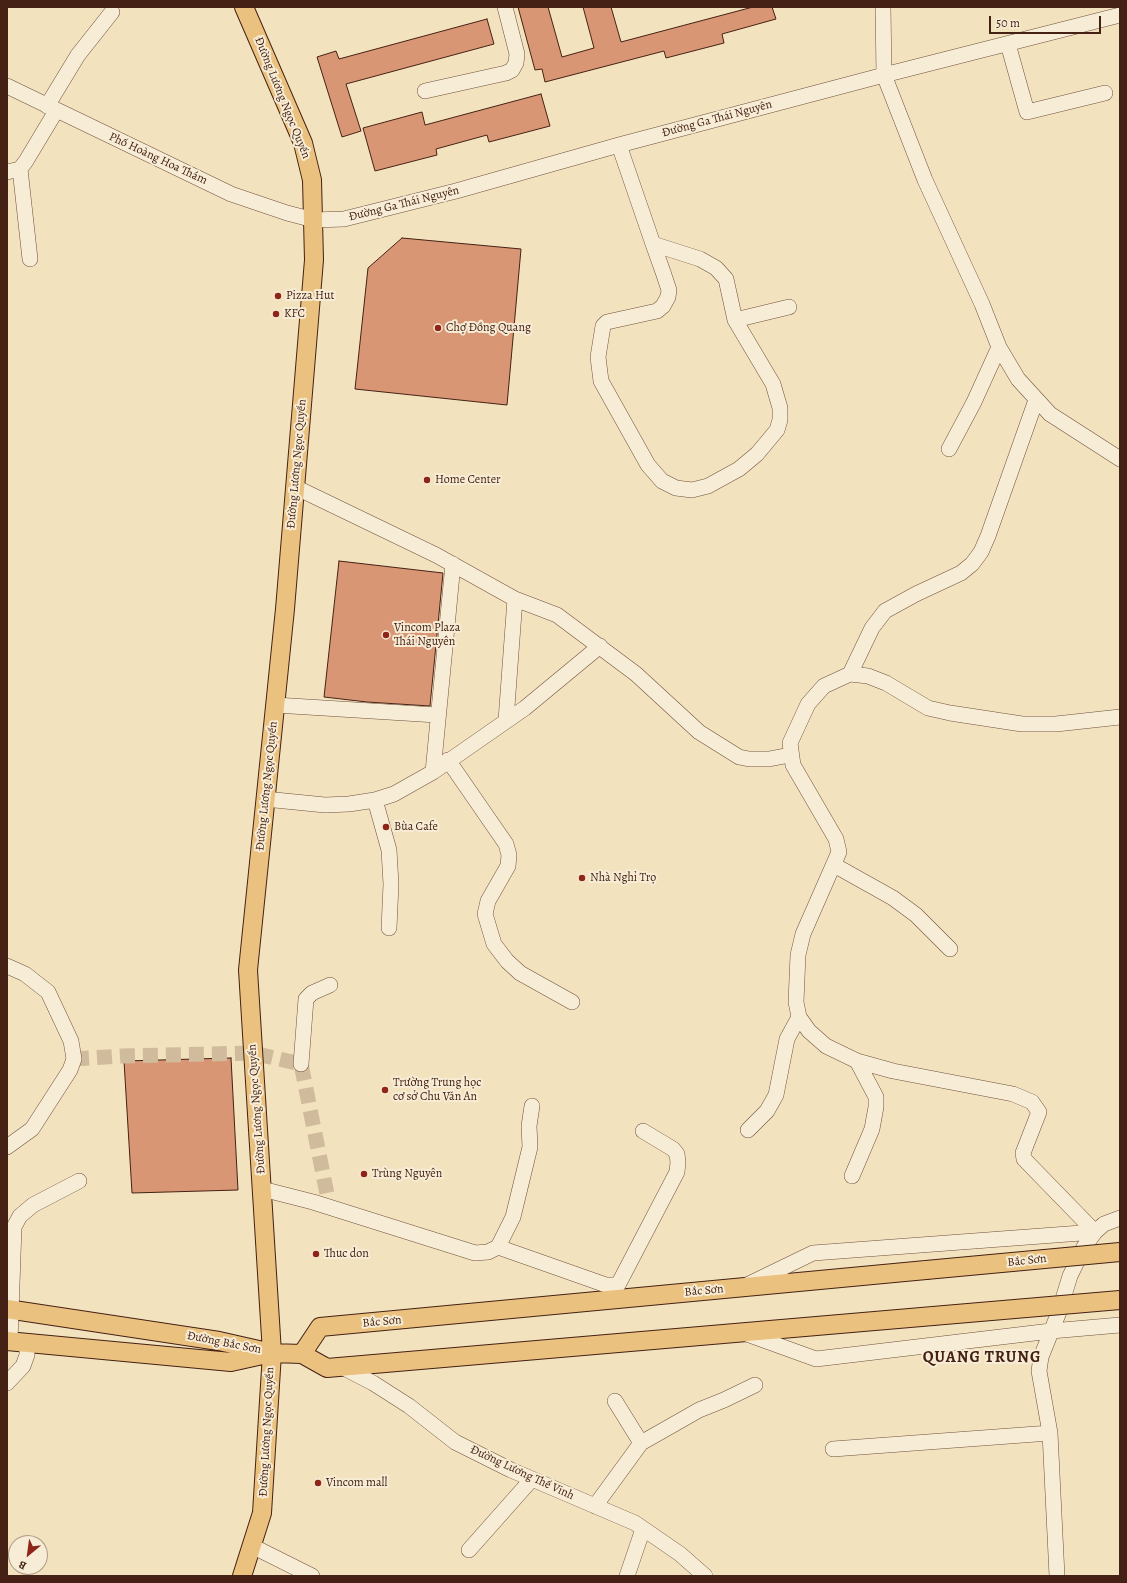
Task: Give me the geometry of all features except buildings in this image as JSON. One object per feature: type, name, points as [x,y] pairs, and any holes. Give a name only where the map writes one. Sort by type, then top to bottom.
[{"type":"main road","name":"Đường Lương Ngọc Quyến","points":[[242,1576],[262,1513],[272,1353],[248,970],[275,705],[314,260],[314,220],[311,175],[303,144],[244,7]]},
{"type":"main road","name":"Bắc Sơn","points":[[302,1354],[320,1327],[1120,1252]]},
{"type":"main road","points":[[272,1353],[302,1354],[327,1368],[1120,1300]]},
{"type":"main road","name":"Đường Bắc Sơn","points":[[9,1310],[219,1341],[272,1353]]},
{"type":"main road","name":"Đường Bắc Sơn","points":[[15,1341],[231,1362],[272,1353]]},
{"type":"street","points":[[425,91],[506,73],[512,70],[516,63],[517,54],[505,7]]},
{"type":"street","points":[[883,7],[884,75],[924,180],[982,304],[999,347],[1018,379],[1050,414],[1072,430],[1120,460]]},
{"type":"street","points":[[30,259],[13,171],[26,161],[78,55],[112,12]]},
{"type":"street","name":"Đường Ga Thái Nguyên","points":[[314,220],[344,219],[367,214],[884,75],[1120,16]]},
{"type":"street","points":[[1008,44],[1027,112],[1105,93]]},
{"type":"street","name":"Phố Hoàng Hoa Thám","points":[[7,86],[231,194],[287,213],[314,220]]},
{"type":"street","points":[[620,145],[668,290],[668,297],[663,306],[657,311],[649,314],[607,322],[603,326],[600,332],[598,357],[601,381],[648,466],[662,482],[676,488],[692,490],[708,486],[739,469],[757,454],[777,430],[780,420],[780,408],[773,384],[735,320],[726,279],[716,268],[700,259],[653,244]]},
{"type":"street","points":[[735,320],[789,307]]},
{"type":"street","points":[[949,449],[974,402],[999,347]]},
{"type":"street","points":[[850,674],[872,628],[885,611],[916,594],[961,573],[972,564],[981,552],[1036,400]]},
{"type":"street","points":[[295,487],[383,528],[453,564],[515,600],[557,615],[636,674],[699,732],[738,757],[749,759],[769,759],[790,755]]},
{"type":"street","points":[[433,772],[437,715],[453,564]]},
{"type":"street","points":[[506,720],[515,600]]},
{"type":"street","points":[[265,799],[326,805],[350,804],[375,800],[394,794],[433,772],[448,760],[525,708],[600,646]]},
{"type":"street","points":[[1095,1232],[1024,1159],[1023,1153],[1039,1112],[1032,1102],[1013,1094],[893,1071],[857,1061],[826,1046],[809,1031],[799,1017],[796,1002],[798,955],[803,934],[834,866],[839,852],[839,847],[793,765],[790,755],[790,743],[808,704],[824,686],[850,674],[868,676],[886,684],[928,708],[950,713],[1022,724],[1056,724],[1120,717]]},
{"type":"street","points":[[275,705],[437,715]]},
{"type":"street","points":[[448,760],[506,844],[509,855],[508,866],[488,901],[485,914],[494,944],[507,961],[520,974],[572,1002]]},
{"type":"street","points":[[375,800],[389,850],[391,884],[389,928]]},
{"type":"street","points":[[834,866],[893,898],[916,915],[950,949]]},
{"type":"street","points":[[7,966],[25,974],[48,992],[71,1041],[74,1059],[70,1070],[32,1129],[7,1147]]},
{"type":"street","points":[[301,1064],[306,999],[312,993],[330,985]]},
{"type":"street","points":[[748,1130],[767,1112],[776,1095],[787,1039],[799,1017]]},
{"type":"street","points":[[852,1176],[872,1129],[876,1107],[876,1097],[857,1061]]},
{"type":"street","points":[[498,1248],[513,1216],[530,1147],[529,1126],[532,1106]]},
{"type":"street","points":[[262,1189],[313,1202],[475,1253],[488,1252],[498,1248],[606,1285],[618,1285],[677,1172],[677,1154],[673,1149],[643,1131]]},
{"type":"street","points":[[7,1383],[23,1366],[27,1355],[15,1341],[9,1310],[14,1227],[20,1216],[33,1205],[79,1181]]},
{"type":"street","points":[[1057,1576],[1050,1433],[1039,1371],[1041,1357],[1059,1312],[1070,1276],[1084,1247],[1095,1232],[1104,1224],[1120,1218]]},
{"type":"street","points":[[742,1288],[813,1253],[1095,1232]]},
{"type":"street","points":[[743,1333],[816,1359],[1051,1331],[1120,1325]]},
{"type":"street","name":"Đường Lương Thế Vinh","points":[[342,1367],[373,1383],[410,1406],[454,1442],[532,1479],[643,1528],[680,1554],[705,1576]]},
{"type":"street","points":[[595,1506],[641,1443],[699,1410],[724,1400],[755,1384]]},
{"type":"street","points":[[615,1401],[641,1443]]},
{"type":"street","points":[[833,1449],[1050,1433]]},
{"type":"street","points":[[469,1550],[532,1479]]},
{"type":"street","points":[[627,1576],[643,1528]]},
{"type":"street","points":[[252,1546],[312,1576]]},
{"type":"tunnel","points":[[74,1059],[122,1056],[253,1053],[301,1064],[327,1194]]},
{"type":"place","name":"Pizza Hut","points":[[278,296]]},
{"type":"place","name":"KFC","points":[[276,314]]},
{"type":"place","name":"Chợ Đồng Quang","points":[[438,328]]},
{"type":"place","name":"Home Center","points":[[427,480]]},
{"type":"place","name":"Vincom Plaza Thái Nguyên","points":[[386,635]]},
{"type":"place","name":"Bùa Cafe","points":[[386,827]]},
{"type":"place","name":"Nhà Nghỉ Trọ","points":[[582,878]]},
{"type":"place","name":"Trường Trung học cơ sở Chu Văn An","points":[[385,1090]]},
{"type":"place","name":"Trùng Nguyên","points":[[364,1174]]},
{"type":"place","name":"Thuc don","points":[[316,1254]]},
{"type":"place","name":"Vincom mall","points":[[318,1483]]},
{"type":"district","name":"QUANG TRUNG","points":[[982,1358]]}]
